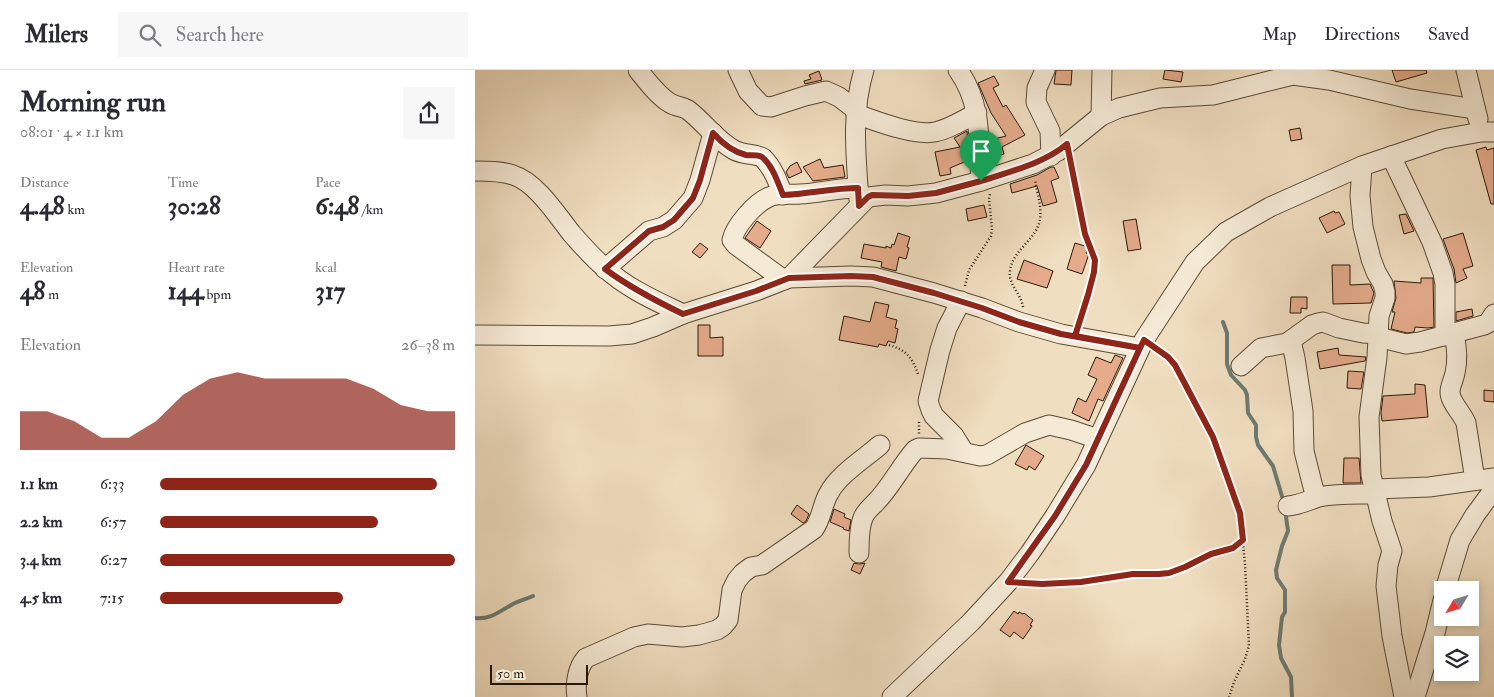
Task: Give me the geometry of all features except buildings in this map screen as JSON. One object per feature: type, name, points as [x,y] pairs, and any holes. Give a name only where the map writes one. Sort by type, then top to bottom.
[{"type":"street","points":[[638,70],[665,99],[671,104],[689,111],[720,141],[735,151],[763,158],[777,179],[783,195]]},
{"type":"street","points":[[738,70],[748,91],[762,106],[771,107],[826,91],[839,97],[856,112],[876,122],[906,129],[933,132],[947,128],[977,113]]},
{"type":"street","points":[[786,279],[858,197],[855,146],[856,112],[864,70]]},
{"type":"street","points":[[958,70],[970,91],[977,113],[981,181]]},
{"type":"street","points":[[1045,70],[1037,88],[1036,102],[1050,131],[1051,156]]},
{"type":"street","points":[[1101,116],[1102,70]]},
{"type":"street","points":[[892,697],[971,622],[1008,582],[1055,516],[1086,465],[1142,344],[1195,262],[1226,232],[1270,207],[1362,166],[1441,139],[1488,132],[1475,109],[1466,70]]},
{"type":"street","points":[[786,279],[736,245],[732,240],[734,232],[757,204],[770,196],[841,188],[858,197],[872,195],[908,196],[936,193],[1000,175],[1051,156],[1101,116],[1119,108],[1160,98],[1213,95],[1293,76],[1337,82],[1410,99],[1475,109]]},
{"type":"street","points":[[605,269],[649,231],[663,227],[674,220],[693,198],[713,133]]},
{"type":"street","points":[[1391,156],[1432,242],[1443,273],[1449,335],[1457,346],[1455,371],[1450,393],[1466,424],[1475,480]]},
{"type":"street","points":[[1362,166],[1360,196],[1363,228],[1371,259],[1385,292],[1379,316],[1377,358],[1369,417],[1371,475],[1392,552],[1388,565],[1386,586],[1404,697]]},
{"type":"street","points":[[475,171],[497,171],[514,175],[524,181],[536,190],[588,252],[605,269],[618,279],[683,314]]},
{"type":"street","points":[[475,335],[609,336],[632,334],[683,314],[749,294],[786,279],[851,276],[873,277],[934,293],[1019,322],[1075,336],[1142,344]]},
{"type":"street","points":[[961,302],[947,328],[928,401],[934,416],[954,436],[964,452]]},
{"type":"street","points":[[1241,366],[1261,348],[1283,345],[1312,326],[1323,322],[1350,331],[1407,344],[1484,325],[1488,323],[1494,314]]},
{"type":"street","points":[[1291,341],[1303,411],[1304,451],[1317,497]]},
{"type":"street","points":[[859,553],[859,541],[863,518],[866,512],[887,490],[915,450],[919,448],[947,449],[980,456],[987,455],[1025,433],[1049,425],[1071,430],[1098,440]]},
{"type":"street","points":[[577,697],[579,669],[585,658],[634,637],[648,634],[682,637],[699,635],[717,630],[723,626],[728,620],[732,590],[737,580],[751,567],[762,565],[814,529],[819,521],[825,500],[833,486],[881,445]]},
{"type":"street","points":[[1288,506],[1302,504],[1317,497],[1429,487],[1494,478]]},
{"type":"street","points":[[1448,581],[1460,540],[1494,489]]},
{"type":"street","points":[[1415,697],[1437,626]]},
{"type":"path","points":[[1067,144],[1085,234],[1095,260],[1088,295],[1075,336]]},
{"type":"path","points":[[1019,322],[1023,309],[1019,295],[1010,282],[1010,270],[1015,256],[1038,226],[1040,218],[1033,164]]},
{"type":"path","points":[[961,302],[969,270],[991,236],[989,199],[1000,175]]},
{"type":"path","points":[[1142,344],[1168,357],[1175,365],[1213,437],[1240,513],[1249,646],[1229,697]]},
{"type":"path","points":[[1008,582],[1042,584],[1081,582],[1133,574],[1169,573],[1211,554],[1233,548],[1243,540]]},
{"type":"waterway","points":[[1223,322],[1227,333],[1227,364],[1231,375],[1245,390],[1248,413],[1256,425],[1258,445],[1273,466],[1284,503]]},
{"type":"waterway","points":[[1285,510],[1288,531],[1276,570],[1277,578],[1285,590],[1285,612],[1282,617],[1279,645],[1281,658],[1291,677],[1292,697]]},
{"type":"waterway","points":[[475,618],[485,618],[533,596]]},
{"type":"route","points":[[981,181],[936,193],[908,196],[872,195],[859,206],[858,188],[841,188],[783,195],[777,179],[763,158],[735,151],[720,141],[713,133],[693,198],[674,220],[663,227],[649,231],[605,269],[618,279],[683,314],[697,308],[741,297],[789,278],[873,277],[934,293],[1061,334],[1101,342],[1140,348],[1086,465],[1055,516],[1008,582],[1042,584],[1081,582],[1133,574],[1169,573],[1211,554],[1233,548],[1243,540],[1240,513],[1213,437],[1175,365],[1157,348],[1144,340],[1140,348],[1075,336],[1088,295],[1095,260],[1085,234],[1067,144],[1058,152],[1033,164],[981,181]]}]
